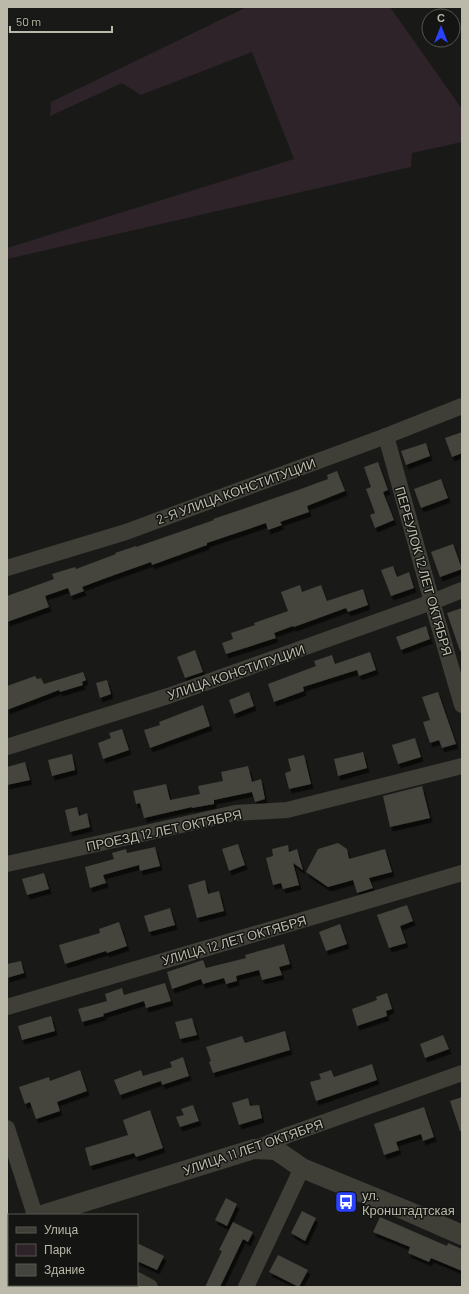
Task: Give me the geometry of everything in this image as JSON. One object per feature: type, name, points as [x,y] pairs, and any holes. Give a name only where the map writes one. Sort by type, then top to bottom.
[{"type":"street","name":"2-Я УЛИЦА КОНСТИТУЦИИ","points":[[7,568],[126,532],[386,436],[462,406]]},
{"type":"street","name":"ПЕРЕУЛОК 12 ЛЕТ ОКТЯБРЯ","points":[[386,436],[462,705]]},
{"type":"street","name":"УЛИЦА КОНСТИТУЦИИ","points":[[7,747],[168,696],[462,590]]},
{"type":"street","name":"ПРОЕЗД 12 ЛЕТ ОКТЯБРЯ","points":[[7,864],[234,813],[287,810],[462,766]]},
{"type":"street","name":"УЛИЦА 12 ЛЕТ ОКТЯБРЯ","points":[[7,1007],[462,873]]},
{"type":"street","name":"УЛИЦА 11 ЛЕТ ОКТЯБРЯ","points":[[45,1214],[254,1149],[462,1073]]},
{"type":"street","points":[[7,1128],[35,1214]]},
{"type":"street","points":[[254,1149],[276,1150],[302,1168],[462,1235]]},
{"type":"street","points":[[246,1287],[302,1168]]},
{"type":"street","points":[[138,1281],[150,1287]]},
{"type":"green space","points":[[247,7],[390,7],[462,109],[462,142],[412,153],[411,167],[7,259],[7,248],[294,159],[252,52],[141,95],[122,83],[50,116],[51,102]]},
{"type":"building","points":[[462,432],[462,453],[452,457],[445,438]]},
{"type":"building","points":[[426,443],[430,456],[406,465],[401,451]]},
{"type":"building","points":[[378,462],[388,490],[383,492],[394,520],[375,528],[370,515],[375,513],[366,489],[371,487],[364,467]]},
{"type":"building","points":[[337,471],[345,491],[307,506],[309,512],[280,522],[282,525],[268,530],[266,523],[207,543],[207,545],[152,565],[151,562],[106,578],[82,587],[84,591],[71,596],[68,588],[45,596],[49,607],[7,622],[7,596],[54,579],[52,574],[75,567],[76,569],[116,554],[115,553],[298,490],[328,479],[327,475]]},
{"type":"building","points":[[441,479],[448,498],[421,508],[414,489]]},
{"type":"building","points":[[453,544],[462,569],[440,577],[431,552]]},
{"type":"building","points":[[393,566],[397,577],[409,572],[414,588],[391,596],[381,570]]},
{"type":"building","points":[[300,585],[302,592],[321,585],[327,601],[363,589],[368,605],[348,612],[346,608],[294,627],[293,626],[274,633],[276,638],[226,654],[222,643],[233,639],[231,633],[288,611],[281,592]]},
{"type":"building","points":[[462,608],[462,650],[460,651],[447,613]]},
{"type":"building","points":[[426,626],[430,639],[401,650],[396,637]]},
{"type":"building","points":[[195,650],[203,672],[185,678],[177,657]]},
{"type":"building","points":[[370,652],[376,670],[359,676],[357,670],[303,687],[304,691],[274,702],[268,684],[316,666],[314,661],[332,655],[335,664]]},
{"type":"building","points":[[83,672],[86,680],[82,682],[83,685],[60,692],[59,690],[7,710],[7,686],[35,676],[37,679],[41,678],[44,684]]},
{"type":"building","points":[[107,680],[111,694],[100,698],[96,683]]},
{"type":"building","points":[[249,692],[254,706],[234,714],[229,700]]},
{"type":"building","points":[[438,692],[456,744],[442,748],[439,740],[430,743],[423,722],[430,720],[422,697]]},
{"type":"building","points":[[203,705],[210,726],[150,748],[144,730],[160,725],[159,722]]},
{"type":"building","points":[[122,729],[129,750],[103,759],[98,743],[111,738],[109,733]]},
{"type":"building","points":[[415,738],[421,757],[398,764],[392,745]]},
{"type":"building","points":[[363,752],[367,768],[338,776],[334,759]]},
{"type":"building","points":[[72,754],[75,770],[52,776],[48,760]]},
{"type":"building","points":[[304,755],[311,784],[289,789],[285,773],[291,771],[288,759]]},
{"type":"building","points":[[25,762],[30,780],[7,785],[7,767]]},
{"type":"building","points":[[248,766],[252,782],[261,779],[265,799],[255,802],[252,792],[214,800],[214,804],[192,807],[144,818],[140,803],[136,804],[133,791],[166,784],[170,800],[200,794],[198,786],[223,781],[221,772]]},
{"type":"building","points":[[422,786],[430,818],[390,827],[383,796]]},
{"type":"building","points":[[77,807],[79,816],[87,813],[90,827],[70,832],[65,810]]},
{"type":"building","points":[[338,843],[347,849],[349,859],[385,849],[392,872],[369,878],[373,888],[357,893],[353,880],[328,887],[306,872],[318,849]]},
{"type":"building","points":[[238,844],[245,865],[229,871],[222,849]]},
{"type":"building","points":[[288,845],[289,852],[297,849],[303,870],[293,863],[299,885],[283,889],[281,883],[273,885],[266,858],[273,856],[272,849]]},
{"type":"building","points":[[155,847],[160,866],[140,871],[139,865],[103,875],[106,883],[90,888],[85,867],[114,859],[112,853],[126,849],[127,853]]},
{"type":"building","points":[[44,873],[49,889],[27,895],[22,879]]},
{"type":"building","points":[[205,880],[208,894],[219,891],[224,911],[197,918],[188,885]]},
{"type":"building","points":[[407,905],[413,921],[400,926],[406,943],[389,948],[377,915]]},
{"type":"building","points":[[170,908],[175,925],[149,932],[144,916]]},
{"type":"building","points":[[119,922],[127,946],[65,964],[59,945],[100,933],[99,929]]},
{"type":"building","points":[[340,924],[347,944],[326,951],[319,932]]},
{"type":"building","points":[[284,944],[290,964],[279,967],[282,975],[262,980],[259,970],[236,976],[237,981],[226,984],[224,978],[203,984],[201,979],[172,989],[167,972],[203,960],[206,968],[246,958],[245,955]]},
{"type":"building","points":[[21,961],[24,973],[7,978],[7,964]]},
{"type":"building","points":[[165,983],[171,1001],[146,1008],[144,1001],[103,1014],[104,1016],[82,1022],[78,1009],[107,1001],[105,994],[122,988],[124,995]]},
{"type":"building","points":[[387,993],[392,1009],[386,1011],[387,1016],[357,1026],[352,1009],[377,1000],[376,997]]},
{"type":"building","points":[[51,1016],[55,1031],[22,1040],[18,1026]]},
{"type":"building","points":[[192,1018],[197,1035],[180,1039],[175,1022]]},
{"type":"building","points":[[285,1031],[290,1050],[213,1073],[206,1047],[242,1036],[245,1043]]},
{"type":"building","points":[[443,1035],[449,1049],[425,1058],[420,1044]]},
{"type":"building","points":[[183,1057],[189,1076],[162,1085],[161,1081],[120,1095],[114,1080],[141,1070],[143,1076],[172,1067],[170,1062]]},
{"type":"building","points":[[372,1064],[377,1080],[316,1101],[310,1082],[321,1079],[319,1074],[331,1070],[334,1077]]},
{"type":"building","points":[[80,1070],[87,1091],[57,1102],[60,1111],[36,1119],[30,1102],[25,1104],[19,1087],[49,1077],[50,1081]]},
{"type":"building","points":[[462,1097],[462,1131],[460,1131],[450,1101]]},
{"type":"building","points":[[248,1098],[250,1106],[259,1105],[262,1118],[239,1125],[232,1103]]},
{"type":"building","points":[[193,1105],[199,1121],[180,1127],[176,1117],[184,1115],[181,1109]]},
{"type":"building","points":[[424,1107],[434,1137],[423,1141],[421,1134],[396,1142],[399,1150],[384,1155],[374,1124]]},
{"type":"building","points":[[150,1110],[163,1148],[136,1157],[134,1153],[90,1166],[85,1148],[128,1135],[123,1120]]},
{"type":"building","points":[[226,1198],[237,1204],[227,1226],[215,1220]]},
{"type":"building","points":[[302,1211],[316,1218],[305,1241],[291,1233]]},
{"type":"building","points":[[380,1217],[447,1246],[448,1243],[462,1249],[462,1271],[431,1258],[429,1262],[408,1253],[410,1247],[373,1232]]},
{"type":"building","points":[[233,1222],[253,1232],[248,1242],[243,1239],[220,1287],[205,1287],[222,1251],[219,1250]]},
{"type":"building","points":[[138,1243],[164,1256],[157,1270],[138,1261]]},
{"type":"building","points":[[278,1255],[308,1270],[299,1287],[269,1272]]},
{"type":"place","name":"ул. Кронштадтская","points":[[346,1202]]}]
